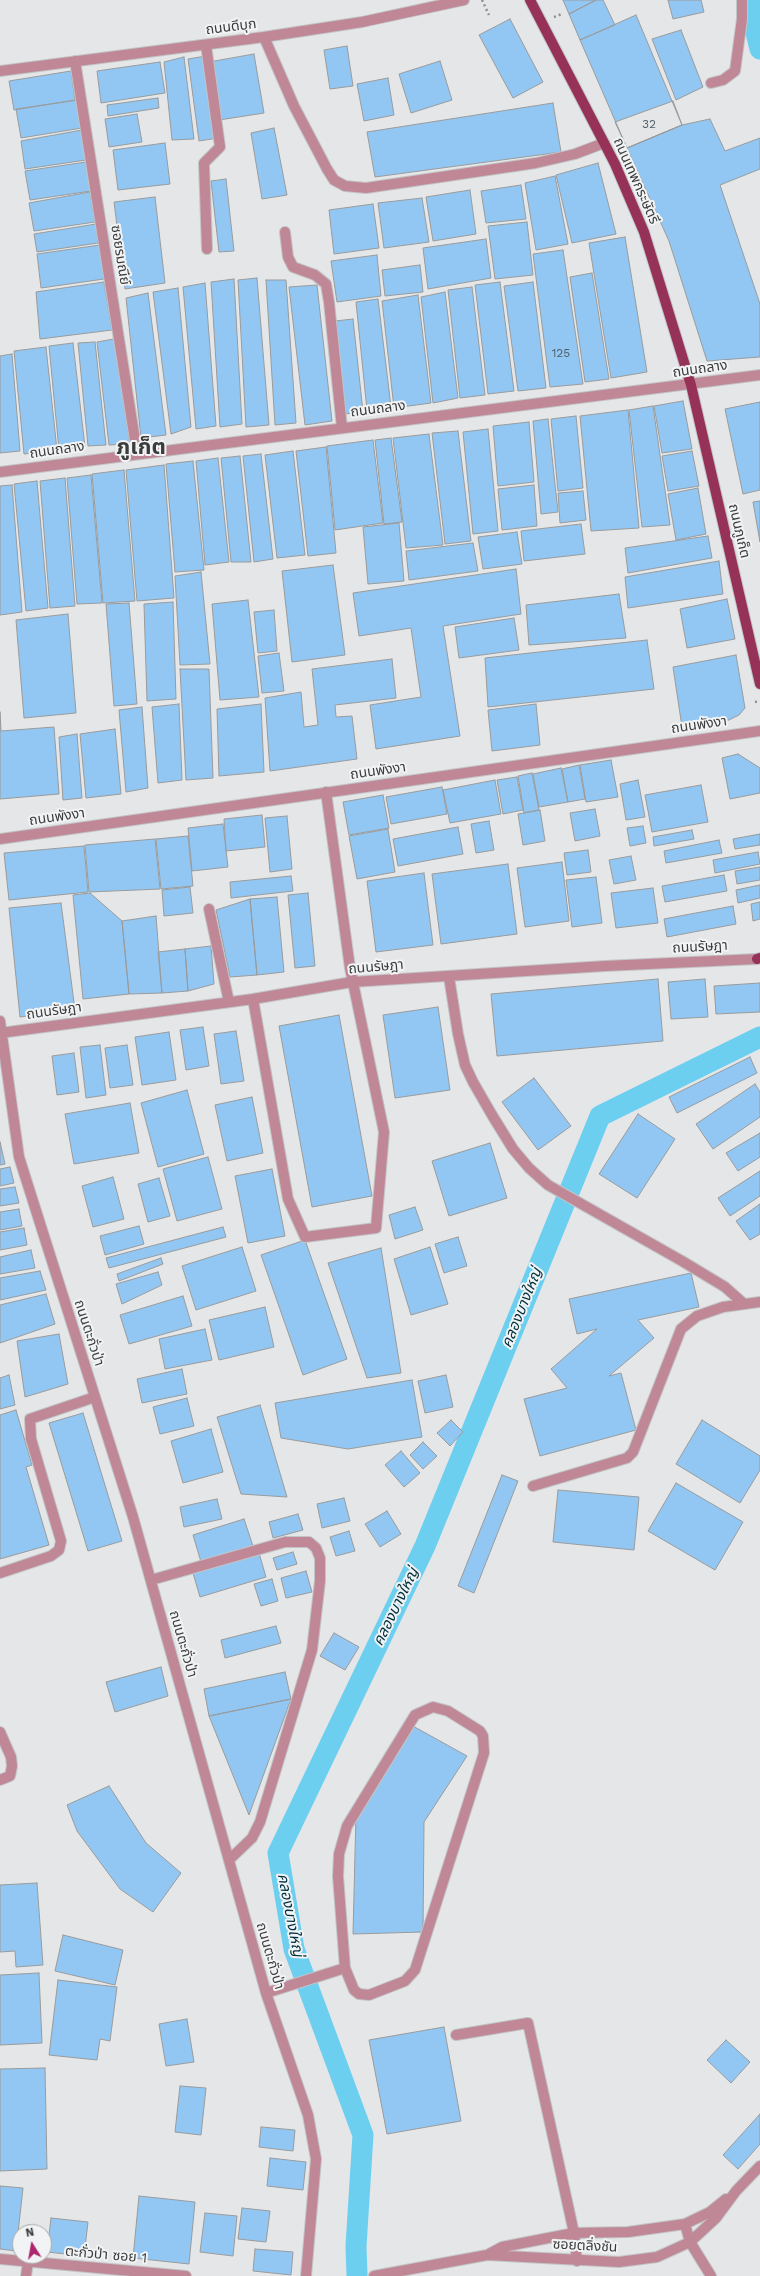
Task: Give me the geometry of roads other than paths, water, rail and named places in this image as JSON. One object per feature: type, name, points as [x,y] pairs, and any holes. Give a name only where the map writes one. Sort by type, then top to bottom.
[{"type":"main road","name":"ถนนเทพกระษัตรี","points":[[530,0],[604,143],[644,232],[691,385]]},
{"type":"main road","name":"ถนนภูเก็ต","points":[[691,385],[760,684]]},
{"type":"street","name":"ถนนดีบุก","points":[[0,71],[264,37],[362,22],[464,0]]},
{"type":"street","points":[[712,83],[723,80],[735,71],[742,18],[742,0]]},
{"type":"street","points":[[264,37],[294,106],[327,169],[334,180],[345,186],[366,188],[536,163],[575,154],[604,143]]},
{"type":"street","points":[[206,45],[220,147],[204,163],[207,249]]},
{"type":"street","name":"ซอยรมณีย์","points":[[75,61],[137,453]]},
{"type":"street","points":[[285,232],[288,257],[293,267],[315,275],[326,284],[342,428]]},
{"type":"street","name":"ถนนถลาง","points":[[0,472],[137,453],[691,385],[760,375]]},
{"type":"street","name":"ถนนพังงา","points":[[0,839],[760,731]]},
{"type":"street","points":[[254,999],[288,1199],[305,1238],[376,1228],[384,1132],[352,982],[326,792]]},
{"type":"street","points":[[209,909],[229,1002]]},
{"type":"street","name":"ถนนรัษฎา","points":[[1,1033],[254,999],[352,982],[605,966],[759,959]]},
{"type":"street","points":[[449,977],[458,1034],[465,1064],[473,1082],[513,1149],[529,1168],[548,1186],[725,1287],[743,1303]]},
{"type":"street","name":"ถนนตะกั่วป่า","points":[[0,1021],[19,1157],[133,1517],[266,1993],[308,2115],[316,2159],[306,2276]]},
{"type":"street","points":[[533,1486],[627,1458],[633,1452],[681,1329],[697,1316],[743,1303],[760,1302]]},
{"type":"street","points":[[0,1574],[51,1556],[59,1550],[61,1541],[31,1439],[30,1419],[95,1397]]},
{"type":"street","points":[[151,1580],[285,1542],[309,1542],[316,1548],[320,1558],[320,1581],[310,1657],[260,1822],[252,1838],[229,1860]]},
{"type":"street","points":[[433,1707],[448,1711],[480,1731],[483,1736],[484,1752],[415,1970],[405,1981],[369,1995],[359,1994],[354,1990],[345,1968],[338,1876],[339,1854],[347,1826],[415,1715],[433,1707]]},
{"type":"street","points":[[0,1732],[11,1757],[12,1766],[10,1776],[0,1780]]},
{"type":"street","points":[[266,1993],[286,1989],[345,1968]]},
{"type":"street","points":[[456,2035],[528,2023],[574,2233],[577,2261]]},
{"type":"street","name":"ซอยตลิ่งชัน","points":[[379,2276],[487,2255],[577,2261],[620,2262],[657,2257],[690,2242],[716,2218],[736,2191],[760,2166]]},
{"type":"street","points":[[487,2255],[502,2247],[574,2233],[628,2232],[685,2224],[710,2212],[736,2191]]},
{"type":"street","points":[[685,2224],[690,2242],[711,2276]]},
{"type":"street","name":"ตะกั่วป่า ซอย 1","points":[[0,2259],[12,2260]]},
{"type":"street","points":[[26,2276],[28,2264]]},
{"type":"street","name":"ตะกั่วป่า ซอย 1","points":[[51,2264],[186,2276]]},
{"type":"waterway","name":"คลองบางใหญ่","points":[[755,0],[753,20],[760,49]]},
{"type":"waterway","name":"คลองบางใหญ่","points":[[357,2276],[356,2246],[363,2135],[294,1949],[278,1853],[425,1546],[600,1116],[760,1037]]},
{"type":"district","name":"ภูเก็ต","points":[[141,448]]}]
